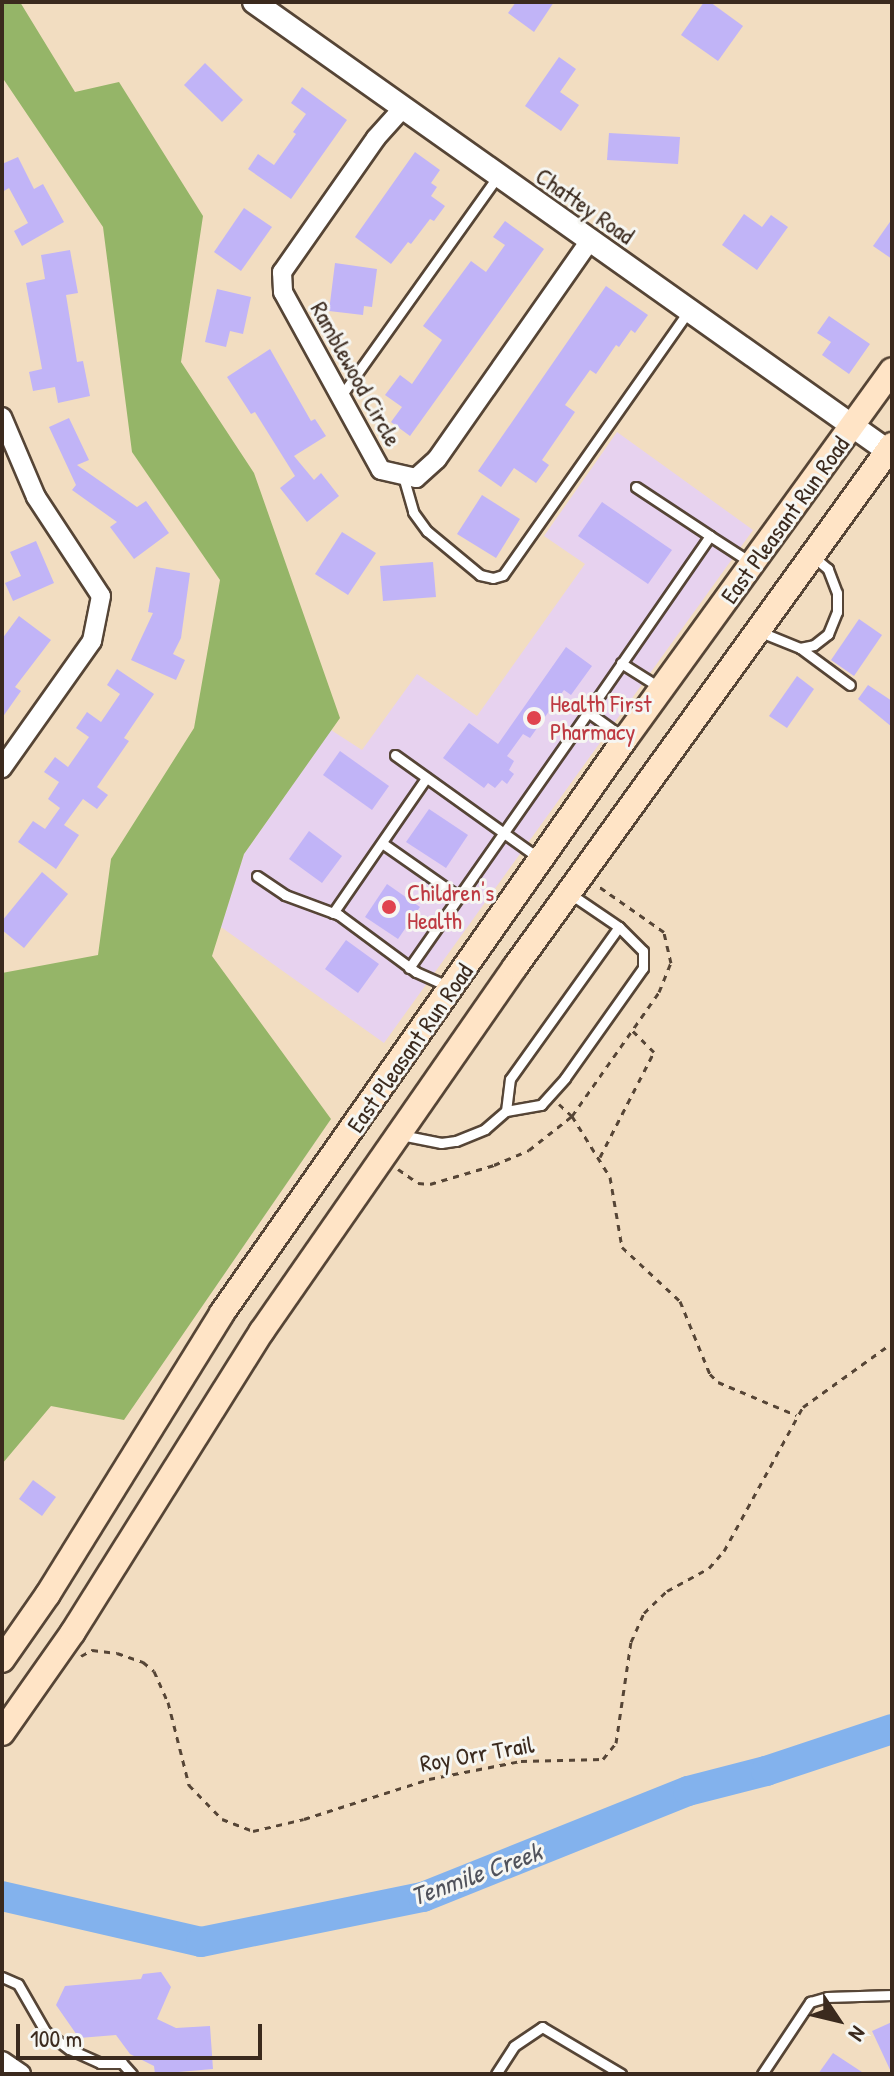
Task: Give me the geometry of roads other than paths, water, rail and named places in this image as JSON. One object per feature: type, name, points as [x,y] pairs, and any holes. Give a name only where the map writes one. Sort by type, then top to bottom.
[{"type":"main road","name":"East Pleasant Run Road","points":[[2,1660],[112,1491],[222,1313],[366,1113],[625,739],[892,370]]},
{"type":"main road","name":"East Pleasant Run Road","points":[[2,1733],[73,1632],[262,1331],[398,1134],[890,448]]},
{"type":"main road","points":[[625,739],[660,765]]},
{"type":"main road","points":[[366,1113],[398,1134]]},
{"type":"main road","points":[[112,1491],[149,1513]]},
{"type":"street","name":"Chattey Road","points":[[254,2],[852,428],[890,448]]},
{"type":"street","name":"Ramblewood Circle","points":[[402,109],[376,138],[282,272],[283,292],[381,470],[416,478],[437,459],[589,242]]},
{"type":"street","points":[[2,419],[36,497],[101,596],[92,641],[2,768]]},
{"type":"street","points":[[2,2061],[21,2074]]},
{"type":"lane","points":[[341,396],[498,176]]},
{"type":"lane","points":[[403,476],[413,512],[427,531],[480,575],[493,578],[503,575],[689,310]]},
{"type":"lane","points":[[636,487],[753,564]]},
{"type":"lane","points":[[409,968],[710,536]]},
{"type":"lane","points":[[800,648],[814,645],[828,634],[837,612],[834,578],[812,556]]},
{"type":"lane","points":[[758,631],[800,648],[850,685]]},
{"type":"lane","points":[[621,663],[662,688]]},
{"type":"lane","points":[[588,712],[625,739]]},
{"type":"lane","points":[[395,755],[541,860]]},
{"type":"lane","points":[[333,913],[426,778]]},
{"type":"lane","points":[[382,843],[459,897]]},
{"type":"lane","points":[[257,876],[285,895],[333,913],[409,968],[452,989]]},
{"type":"lane","points":[[398,1134],[441,1143],[456,1141],[485,1129],[506,1111],[541,1105],[643,968],[645,955],[619,927],[569,893]]},
{"type":"lane","points":[[506,1111],[510,1079],[619,927]]},
{"type":"lane","points":[[2,1977],[18,1984],[45,2031],[69,2049],[100,2063],[122,2063],[132,2074]]},
{"type":"lane","points":[[762,2074],[810,2002],[827,1997],[892,1995]]},
{"type":"lane","points":[[496,2074],[514,2046],[542,2027],[621,2074]]},
{"type":"lane","points":[[97,2074],[100,2063]]},
{"type":"waterway","name":"Tenmile Creek","points":[[2,1896],[201,1942],[423,1897],[688,1791],[766,1771],[892,1729]]},
{"type":"place","name":"Health First Pharmacy","points":[[534,718]]},
{"type":"place","name":"Children's Health","points":[[389,907]]}]
